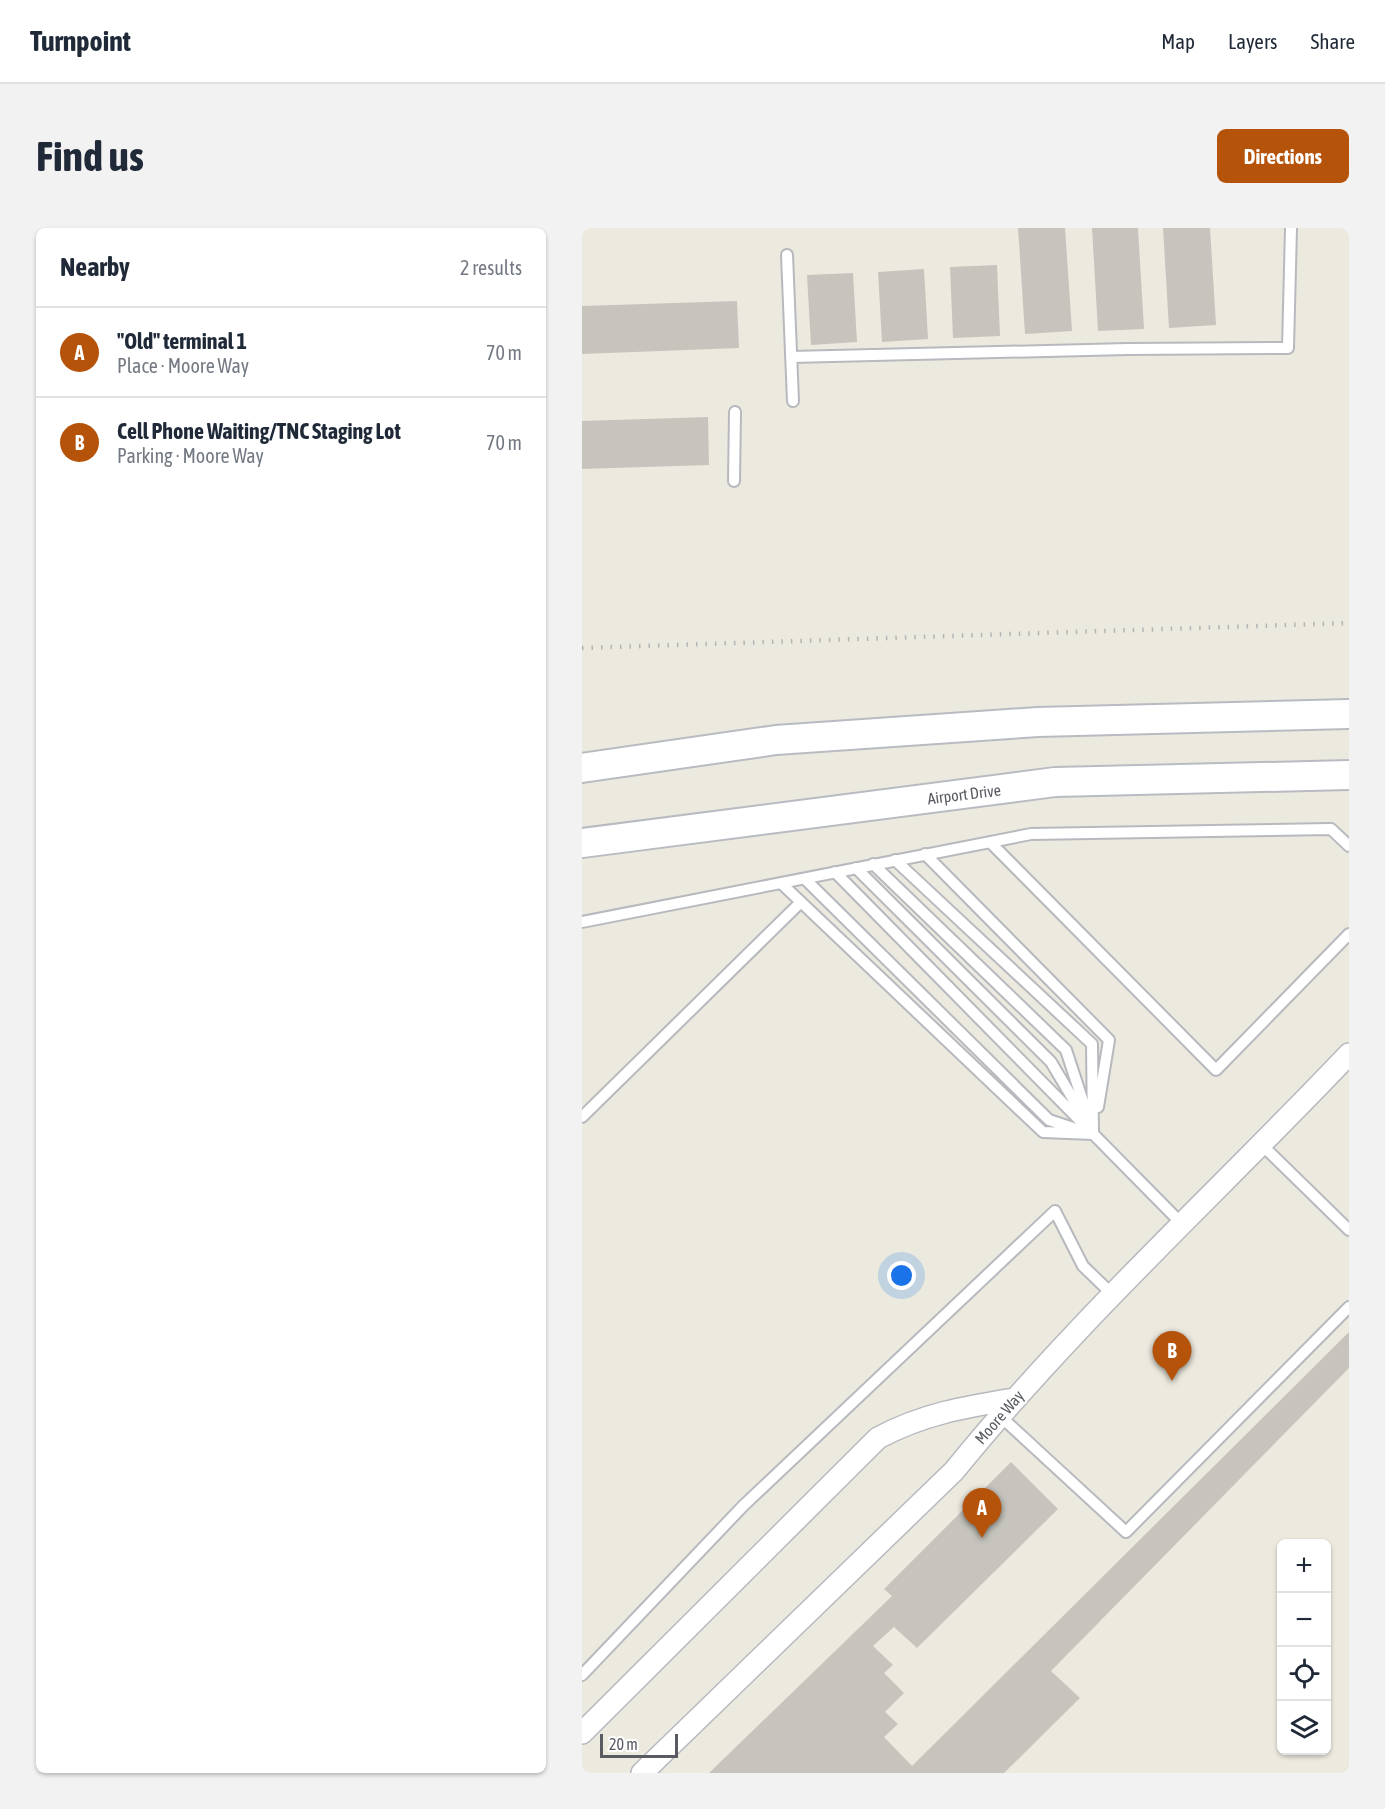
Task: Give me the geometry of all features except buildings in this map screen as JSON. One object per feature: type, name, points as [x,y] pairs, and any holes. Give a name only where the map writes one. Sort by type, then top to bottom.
[{"type":"main road","points":[[582,768],[776,740],[1038,722],[1349,714]]},
{"type":"main road","name":"Airport Drive","points":[[582,843],[1055,782],[1349,775]]},
{"type":"street","name":"Moore Way","points":[[642,1773],[954,1471],[1014,1399],[1181,1223],[1262,1145],[1349,1054]]},
{"type":"street","points":[[582,1732],[878,1438],[910,1421],[930,1415],[1014,1399]]},
{"type":"lane","points":[[791,357],[1118,349],[1288,348],[1291,228]]},
{"type":"lane","points":[[787,255],[793,401]]},
{"type":"lane","points":[[734,481],[735,412]]},
{"type":"lane","points":[[582,922],[1031,834],[1332,829],[1349,846]]},
{"type":"lane","points":[[990,842],[1216,1070],[1349,934]]},
{"type":"lane","points":[[926,854],[1109,1040],[1093,1134]]},
{"type":"lane","points":[[896,860],[1092,1044],[1093,1134]]},
{"type":"lane","points":[[873,864],[1066,1050],[1093,1134]]},
{"type":"lane","points":[[856,868],[1051,1062],[1093,1134]]},
{"type":"lane","points":[[835,872],[1181,1223]]},
{"type":"lane","points":[[805,879],[1049,1120],[1093,1134]]},
{"type":"lane","points":[[782,884],[1043,1132],[1093,1134]]},
{"type":"lane","points":[[582,1118],[801,902]]},
{"type":"lane","points":[[1262,1145],[1349,1230]]},
{"type":"lane","points":[[582,1675],[743,1506],[1055,1211],[1083,1266],[1113,1295]]},
{"type":"lane","points":[[999,1415],[1126,1532],[1349,1307]]},
{"type":"railway","points":[[582,648],[1349,623]]},
{"type":"place","name":"Cell Phone Waiting/TNC Staging Lot","points":[[1172,1381]]},
{"type":"place","name":"\"Old\" terminal 1","points":[[982,1538]]}]
